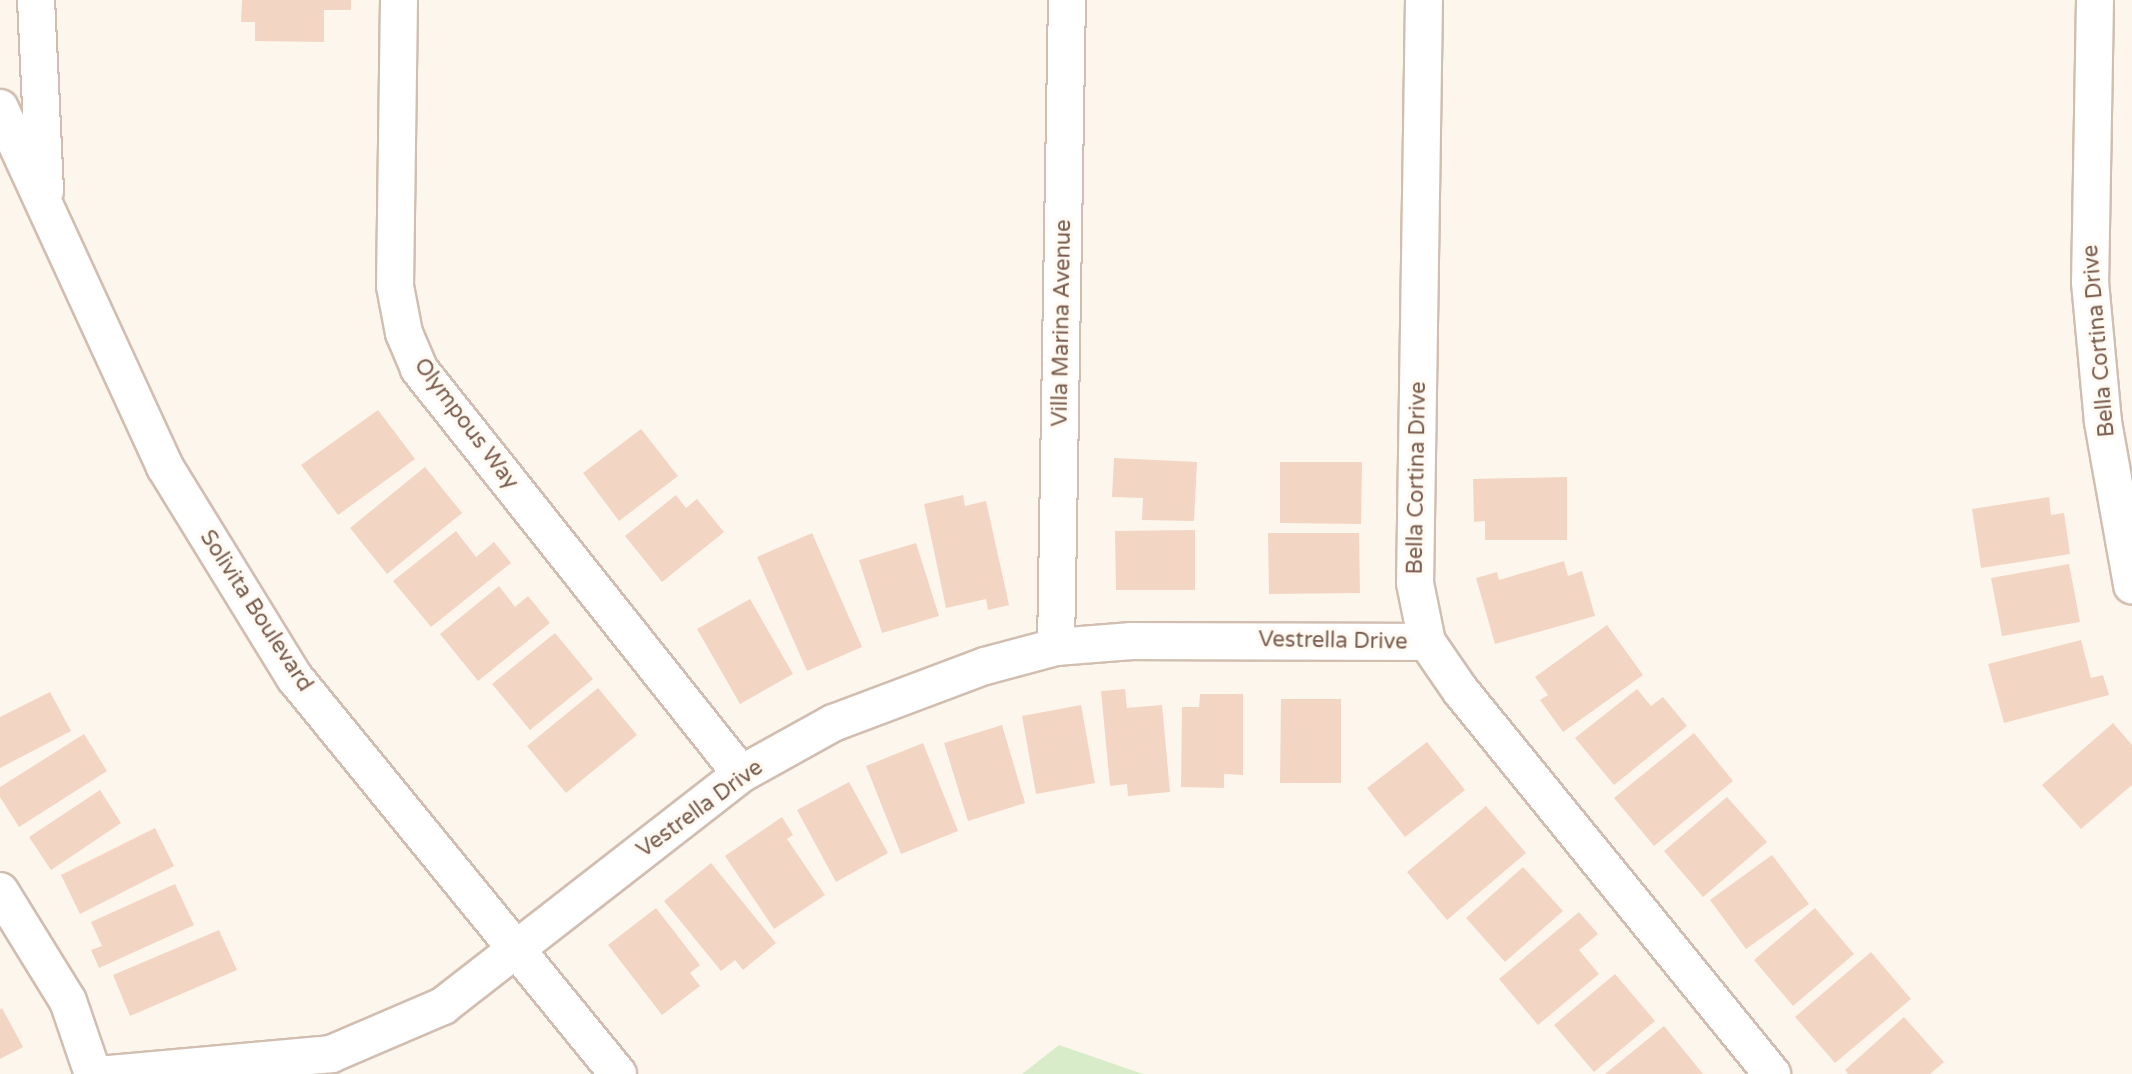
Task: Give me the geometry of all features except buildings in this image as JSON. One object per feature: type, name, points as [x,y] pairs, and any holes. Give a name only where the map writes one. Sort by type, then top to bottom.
[{"type":"street","name":"Solivita Boulevard","points":[[36,0],[48,220]]},
{"type":"street","name":"Olympous Way","points":[[399,0],[395,286],[404,333],[419,369],[741,774]]},
{"type":"street","name":"Villa Marina Avenue","points":[[1056,647],[1067,0]]},
{"type":"street","name":"Bella Cortina Drive","points":[[1424,0],[1415,583],[1427,642],[1460,690],[1772,1074]]},
{"type":"street","name":"Bella Cortina Drive","points":[[2095,0],[2090,282],[2118,420],[2132,585]]},
{"type":"street","name":"Solivita Boulevard","points":[[0,108],[48,220],[165,467],[295,678],[618,1074]]},
{"type":"street","name":"Vestrella Drive","points":[[108,1074],[331,1054],[443,1006],[518,952],[741,774],[833,723],[929,685],[1056,647],[1250,640],[1427,642]]},
{"type":"street","points":[[0,891],[68,1001],[93,1074]]},
{"type":"green space","points":[[1059,1045],[1143,1074],[1022,1074]]}]
